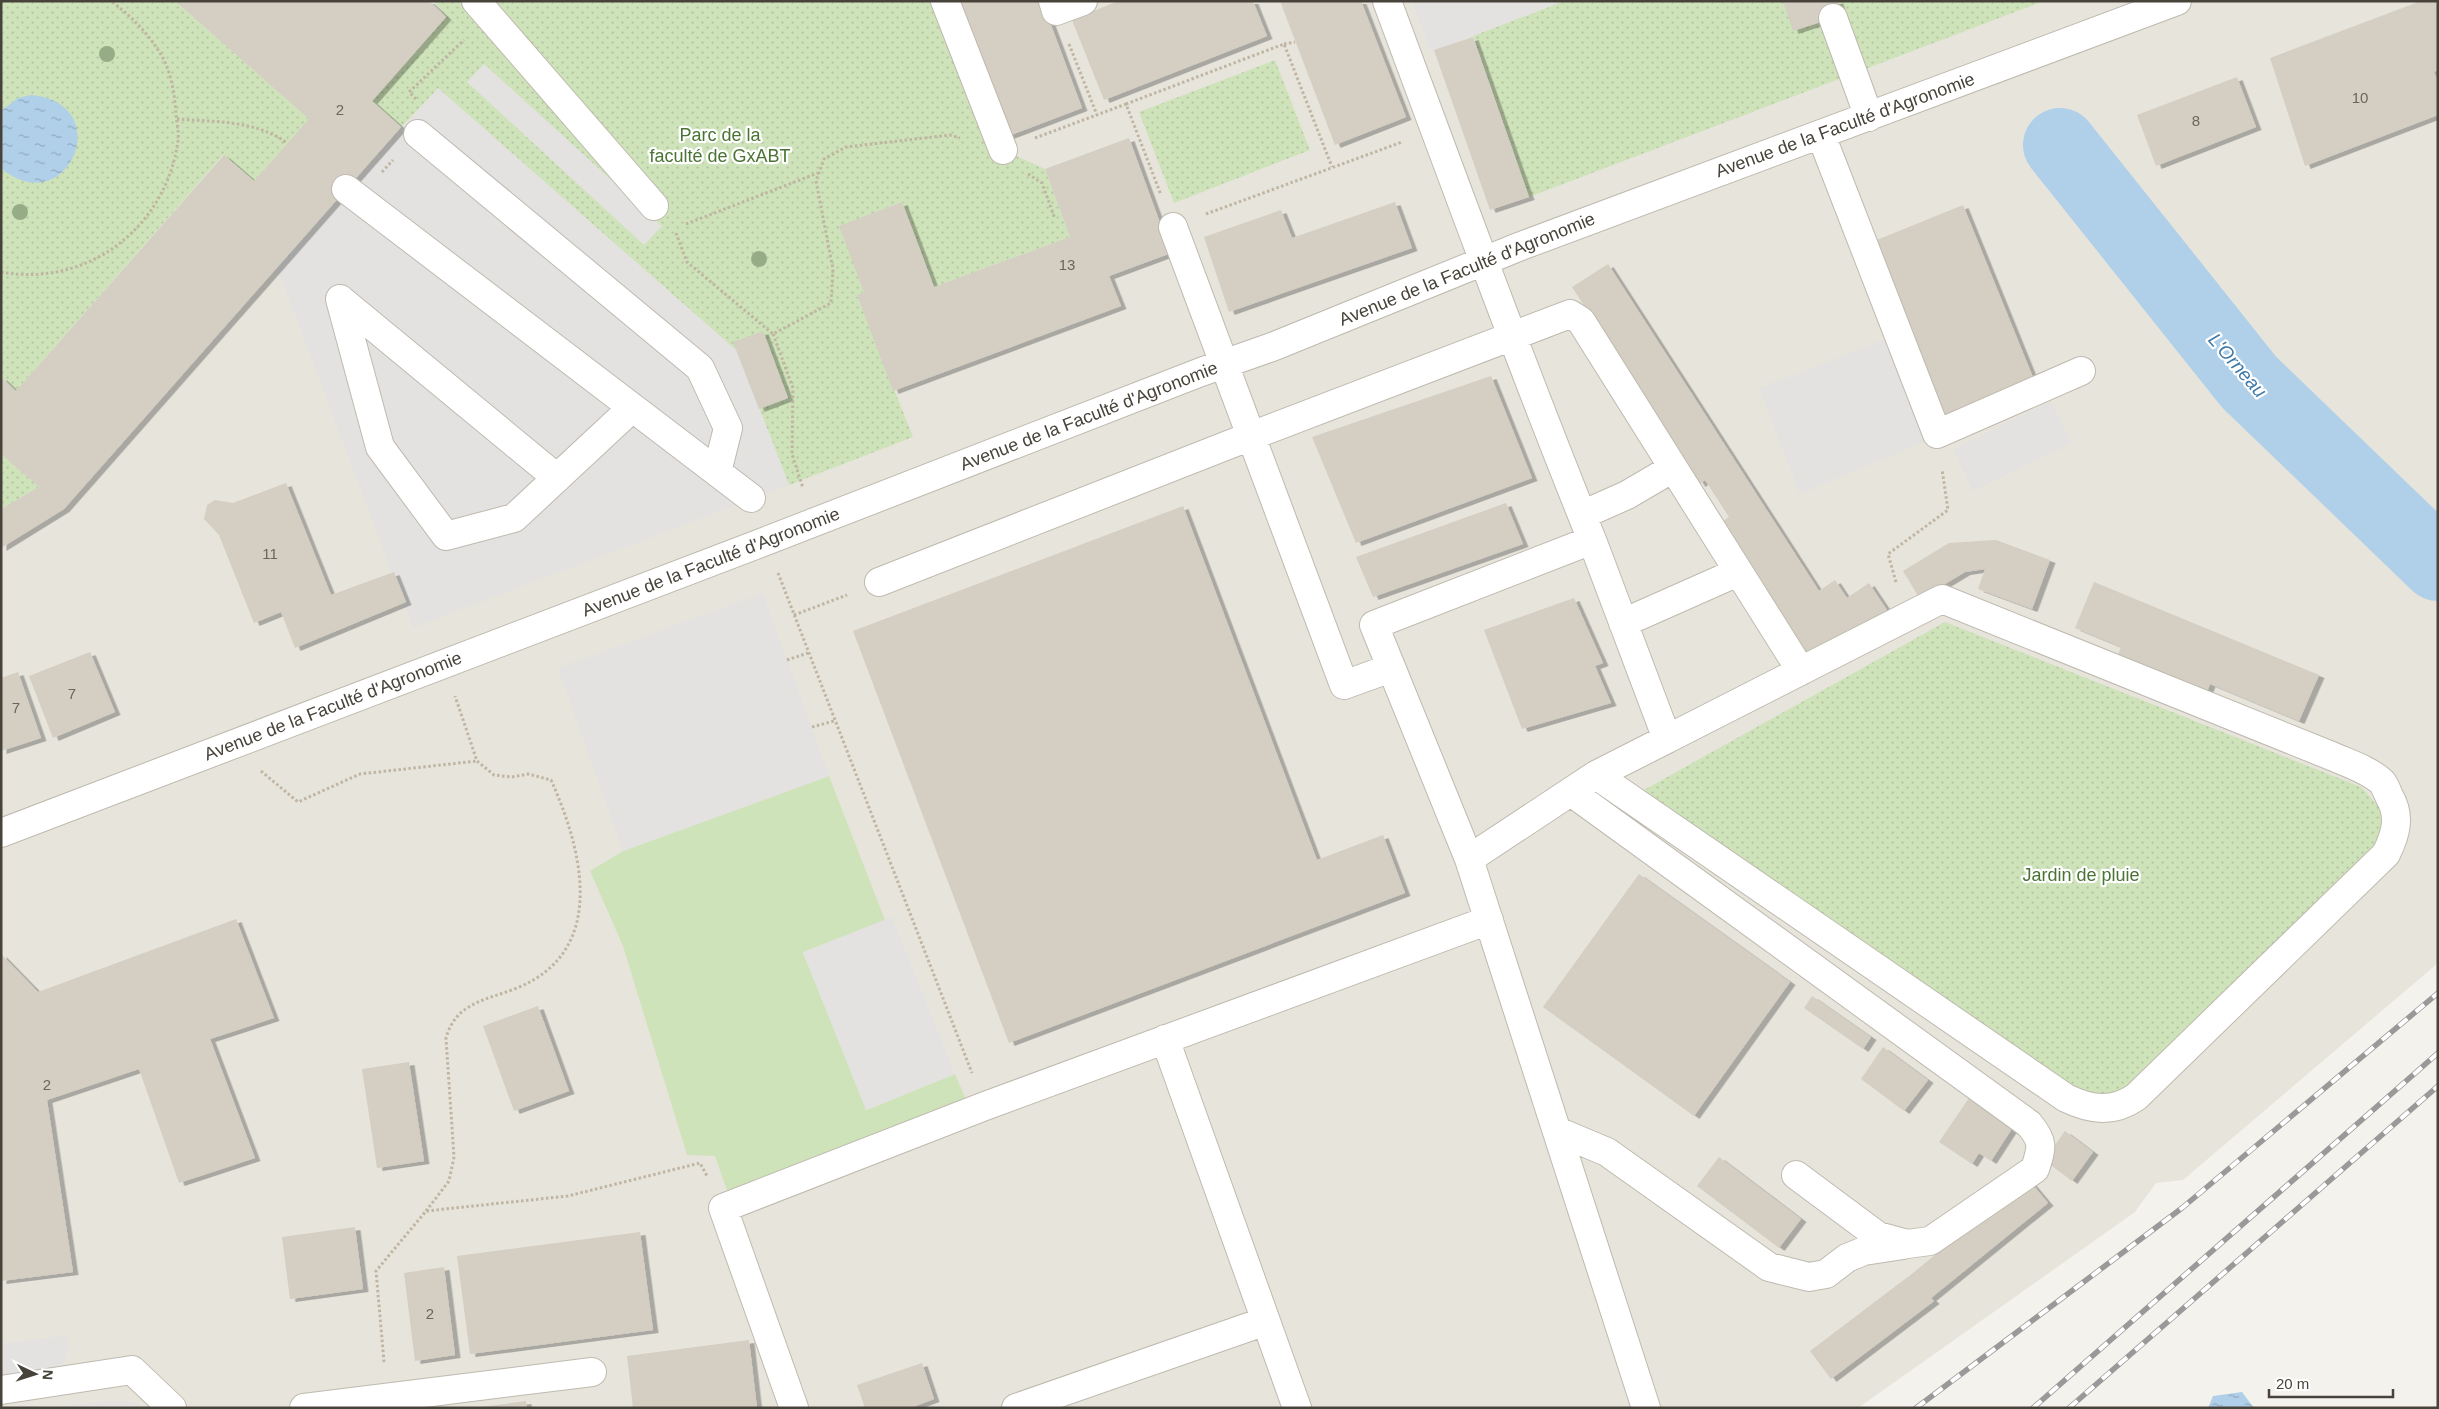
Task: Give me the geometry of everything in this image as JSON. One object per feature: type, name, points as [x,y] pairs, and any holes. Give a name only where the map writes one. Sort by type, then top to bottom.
[{"type":"street","points":[[945,1],[1003,150]]},
{"type":"street","points":[[1054,6],[1082,1]]},
{"type":"street","points":[[1387,1],[1485,260],[1511,337],[1592,540],[1667,739]]},
{"type":"street","name":"Avenue de la Faculté d'Agronomie","points":[[1,833],[1272,347],[1485,260],[2178,1]]},
{"type":"street","points":[[482,9],[654,206]]},
{"type":"street","points":[[1833,18],[1868,117]]},
{"type":"street","points":[[418,134],[700,368],[728,428],[717,472]]},
{"type":"street","points":[[1821,135],[1937,434],[2081,371]]},
{"type":"street","points":[[346,189],[752,498]]},
{"type":"street","points":[[1173,227],[1344,685],[1391,668]]},
{"type":"street","points":[[557,478],[340,299],[380,447],[446,536],[514,518],[557,478],[632,408]]},
{"type":"street","points":[[879,582],[1251,436],[1570,314],[1581,320],[1801,671]]},
{"type":"street","points":[[1582,515],[1627,495],[1673,468]]},
{"type":"street","points":[[1592,540],[1374,625],[1469,858],[1646,1408]]},
{"type":"street","points":[[1623,623],[1738,572]]},
{"type":"street","points":[[1469,858],[1596,775],[1942,599],[2334,757],[2368,773],[2383,783],[2392,801],[2397,818],[2394,838],[2386,854],[2136,1097],[2124,1105],[2109,1109],[2093,1108],[2066,1098],[1596,775]]},
{"type":"street","points":[[1556,1131],[1607,1152],[1770,1267],[1810,1277],[1826,1274],[1847,1258],[1864,1251],[1930,1241],[2035,1169],[2041,1150],[2040,1137],[2029,1124],[1571,792]]},
{"type":"street","points":[[794,1408],[723,1208],[985,1106],[1489,920]]},
{"type":"street","points":[[1165,1039],[1297,1408]]},
{"type":"street","points":[[1796,1175],[1878,1236],[1907,1244]]},
{"type":"street","points":[[1016,1408],[1266,1321]]},
{"type":"street","points":[[1,1390],[132,1370],[172,1408]]},
{"type":"street","points":[[304,1408],[592,1372]]},
{"type":"path","points":[[1,272],[24,276],[69,270],[110,252],[144,221],[167,184],[178,141],[175,96],[161,54],[135,19],[111,1]]},
{"type":"path","points":[[1054,6],[1097,115]]},
{"type":"path","points":[[408,92],[482,9]]},
{"type":"path","points":[[1003,150],[1284,44],[1295,42]]},
{"type":"path","points":[[1284,44],[1332,167]]},
{"type":"path","points":[[1126,104],[1173,227],[1436,130]]},
{"type":"path","points":[[177,119],[256,127],[274,133],[287,143]]},
{"type":"path","points":[[772,334],[830,303],[833,269],[816,181],[824,159],[846,147],[950,135],[1003,150],[1016,166],[1042,183],[1055,219]]},
{"type":"path","points":[[675,228],[818,172]]},
{"type":"path","points":[[654,206],[675,228],[687,262],[772,334],[793,388],[792,454],[805,493]]},
{"type":"path","points":[[1907,617],[1888,554],[1948,510],[1937,434]]},
{"type":"path","points":[[766,541],[834,721],[985,1106]]},
{"type":"path","points":[[794,615],[879,582]]},
{"type":"path","points":[[787,660],[808,653]]},
{"type":"path","points":[[388,1397],[376,1271],[449,1181],[454,1156],[446,1038],[450,1023],[466,1009],[519,987],[557,961],[568,946],[576,929],[582,896],[577,859],[567,817],[551,780],[528,774],[512,777],[494,774],[477,761],[445,663]]},
{"type":"path","points":[[812,728],[834,721]]},
{"type":"path","points":[[230,746],[298,802],[360,774],[477,761]]},
{"type":"path","points":[[426,1211],[568,1196],[700,1163],[723,1208]]},
{"type":"shaded area","points":[[1,1],[2438,1],[2438,963],[2183,1180],[2156,1183],[2135,1212],[1858,1408],[1,1408]]},
{"type":"shaded area","points":[[1412,1],[1564,1],[1431,52]]},
{"type":"shaded area","points":[[484,64],[662,226],[644,245],[467,82]]},
{"type":"shaded area","points":[[438,88],[737,351],[789,485],[413,628],[277,267]]},
{"type":"shaded area","points":[[1887,339],[1926,441],[1800,494],[1759,388]]},
{"type":"shaded area","points":[[2051,401],[2072,443],[1973,491],[1953,450]]},
{"type":"shaded area","points":[[763,593],[829,776],[623,851],[558,668]]},
{"type":"shaded area","points":[[892,917],[955,1074],[866,1110],[803,952]]},
{"type":"shaded area","points":[[68,1335],[69,1348],[63,1364],[27,1377],[1,1381],[1,1344]]},
{"type":"shaded area","points":[[104,1401],[137,1402],[143,1408],[54,1408]]},
{"type":"green space","points":[[1,1],[175,1],[309,119],[254,181],[223,155],[16,391],[1,377]]},
{"type":"green space","name":"Parc de la faculté de GxABT","points":[[434,1],[949,1],[1003,150],[1045,169],[1070,237],[934,287],[902,202],[840,226],[864,292],[857,295],[913,437],[789,485],[737,351],[438,89],[401,127],[372,101],[446,17]]},
{"type":"green space","points":[[1564,1],[2041,2],[1529,197],[1473,36]]},
{"type":"green space","points":[[1275,60],[1310,150],[1174,203],[1139,112]]},
{"type":"green space","points":[[1,454],[39,487],[1,509]]},
{"type":"green space","name":"Jardin de pluie","points":[[1945,622],[2361,787],[2388,817],[2386,834],[2360,867],[2117,1098],[2062,1088],[1644,790]]},
{"type":"green space","points":[[829,776],[885,920],[803,953],[867,1110],[955,1074],[968,1104],[729,1196],[715,1156],[687,1155],[623,946],[590,871],[623,851]]},
{"type":"water","points":[[31,95],[58,103],[73,118],[78,136],[74,156],[63,172],[46,181],[25,181],[1,168],[1,111],[18,98]]},
{"type":"water","points":[[2242,1392],[2254,1408],[2208,1408],[2213,1396]]},
{"type":"building","points":[[175,1],[429,1],[446,17],[372,101],[401,127],[64,509],[1,548],[1,509],[39,487],[1,454],[1,377],[16,391],[224,155],[254,181],[309,119]]},
{"type":"building","points":[[951,1],[1042,1],[1082,108],[1003,138]]},
{"type":"building","points":[[1118,1],[1253,1],[1267,36],[1104,100],[1072,20]]},
{"type":"building","points":[[1280,1],[1361,1],[1406,117],[1335,145]]},
{"type":"building","points":[[1783,1],[1838,1],[1842,15],[1793,31]]},
{"type":"building","points":[[2421,1],[2438,1],[2438,70],[2434,72],[2438,81],[2438,115],[2305,166],[2270,58]]},
{"type":"building","points":[[1473,37],[1529,197],[1490,210],[1434,50]]},
{"type":"building","points":[[2237,77],[2256,127],[2156,166],[2137,115]]},
{"type":"building","points":[[1129,138],[1171,253],[1109,276],[1121,306],[893,391],[857,295],[864,292],[839,226],[902,202],[934,287],[1070,237],[1045,169]]},
{"type":"building","points":[[1395,202],[1412,248],[1229,312],[1204,237],[1281,210],[1292,238]]},
{"type":"building","points":[[1963,205],[2036,385],[1940,424],[1867,244]]},
{"type":"building","points":[[1608,264],[1819,591],[1835,580],[1847,598],[1869,583],[1887,610],[1812,661],[1722,522],[1729,517],[1705,480],[1700,484],[1572,287]]},
{"type":"building","points":[[763,331],[788,398],[759,409],[733,342]]},
{"type":"building","points":[[1491,376],[1532,478],[1356,543],[1312,437]]},
{"type":"building","points":[[286,483],[331,595],[394,572],[406,602],[295,648],[281,612],[254,623],[219,535],[204,519],[207,505],[215,500],[233,503]]},
{"type":"building","points":[[1506,503],[1523,544],[1373,597],[1356,557]]},
{"type":"building","points":[[1183,506],[1317,860],[1383,835],[1405,893],[1009,1043],[853,631]]},
{"type":"building","points":[[1996,540],[2050,560],[2032,609],[1978,589],[1985,569],[1965,572],[1920,599],[1903,571],[1949,543]]},
{"type":"building","points":[[2094,582],[2319,675],[2299,721],[2210,684],[2205,697],[2116,660],[2121,647],[2075,628]]},
{"type":"building","points":[[1574,598],[1603,663],[1595,666],[1611,703],[1522,729],[1484,630]]},
{"type":"building","points":[[90,652],[115,712],[53,738],[29,676]]},
{"type":"building","points":[[18,672],[41,738],[1,751],[1,678]]},
{"type":"building","points":[[1639,874],[1790,982],[1694,1116],[1543,1007]]},
{"type":"building","points":[[236,919],[274,1018],[210,1039],[255,1158],[179,1183],[139,1069],[47,1100],[73,1272],[1,1281],[1,954],[38,992]]},
{"type":"building","points":[[1812,996],[1871,1037],[1863,1049],[1804,1008]]},
{"type":"building","points":[[538,1006],[569,1091],[514,1111],[483,1026]]},
{"type":"building","points":[[1883,1047],[1928,1080],[1904,1111],[1861,1079]]},
{"type":"building","points":[[409,1062],[424,1161],[377,1168],[362,1069]]},
{"type":"building","points":[[1969,1098],[2013,1127],[1991,1161],[1979,1153],[1972,1164],[1939,1142]]},
{"type":"building","points":[[2065,1131],[2093,1152],[2072,1181],[2044,1160]]},
{"type":"building","points":[[1719,1157],[1801,1219],[1779,1248],[1697,1186]]},
{"type":"building","points":[[2028,1179],[2048,1203],[1931,1298],[1934,1301],[1831,1379],[1810,1351],[1913,1273]]},
{"type":"building","points":[[355,1227],[363,1289],[290,1299],[282,1237]]},
{"type":"building","points":[[640,1232],[653,1330],[470,1354],[457,1256]]},
{"type":"building","points":[[444,1267],[455,1355],[415,1361],[404,1273]]},
{"type":"building","points":[[749,1340],[757,1408],[633,1408],[627,1356]]},
{"type":"building","points":[[922,1363],[934,1399],[910,1408],[865,1408],[857,1385]]},
{"type":"building","points":[[526,1401],[527,1408],[481,1407]]},
{"type":"waterway","name":"L'Orneau","points":[[2060,145],[2249,382],[2438,564]]},
{"type":"railway","points":[[1916,1408],[2182,1208],[2438,993]]},
{"type":"railway","points":[[2033,1408],[2438,1053]]},
{"type":"railway","points":[[2069,1408],[2438,1086]]}]
